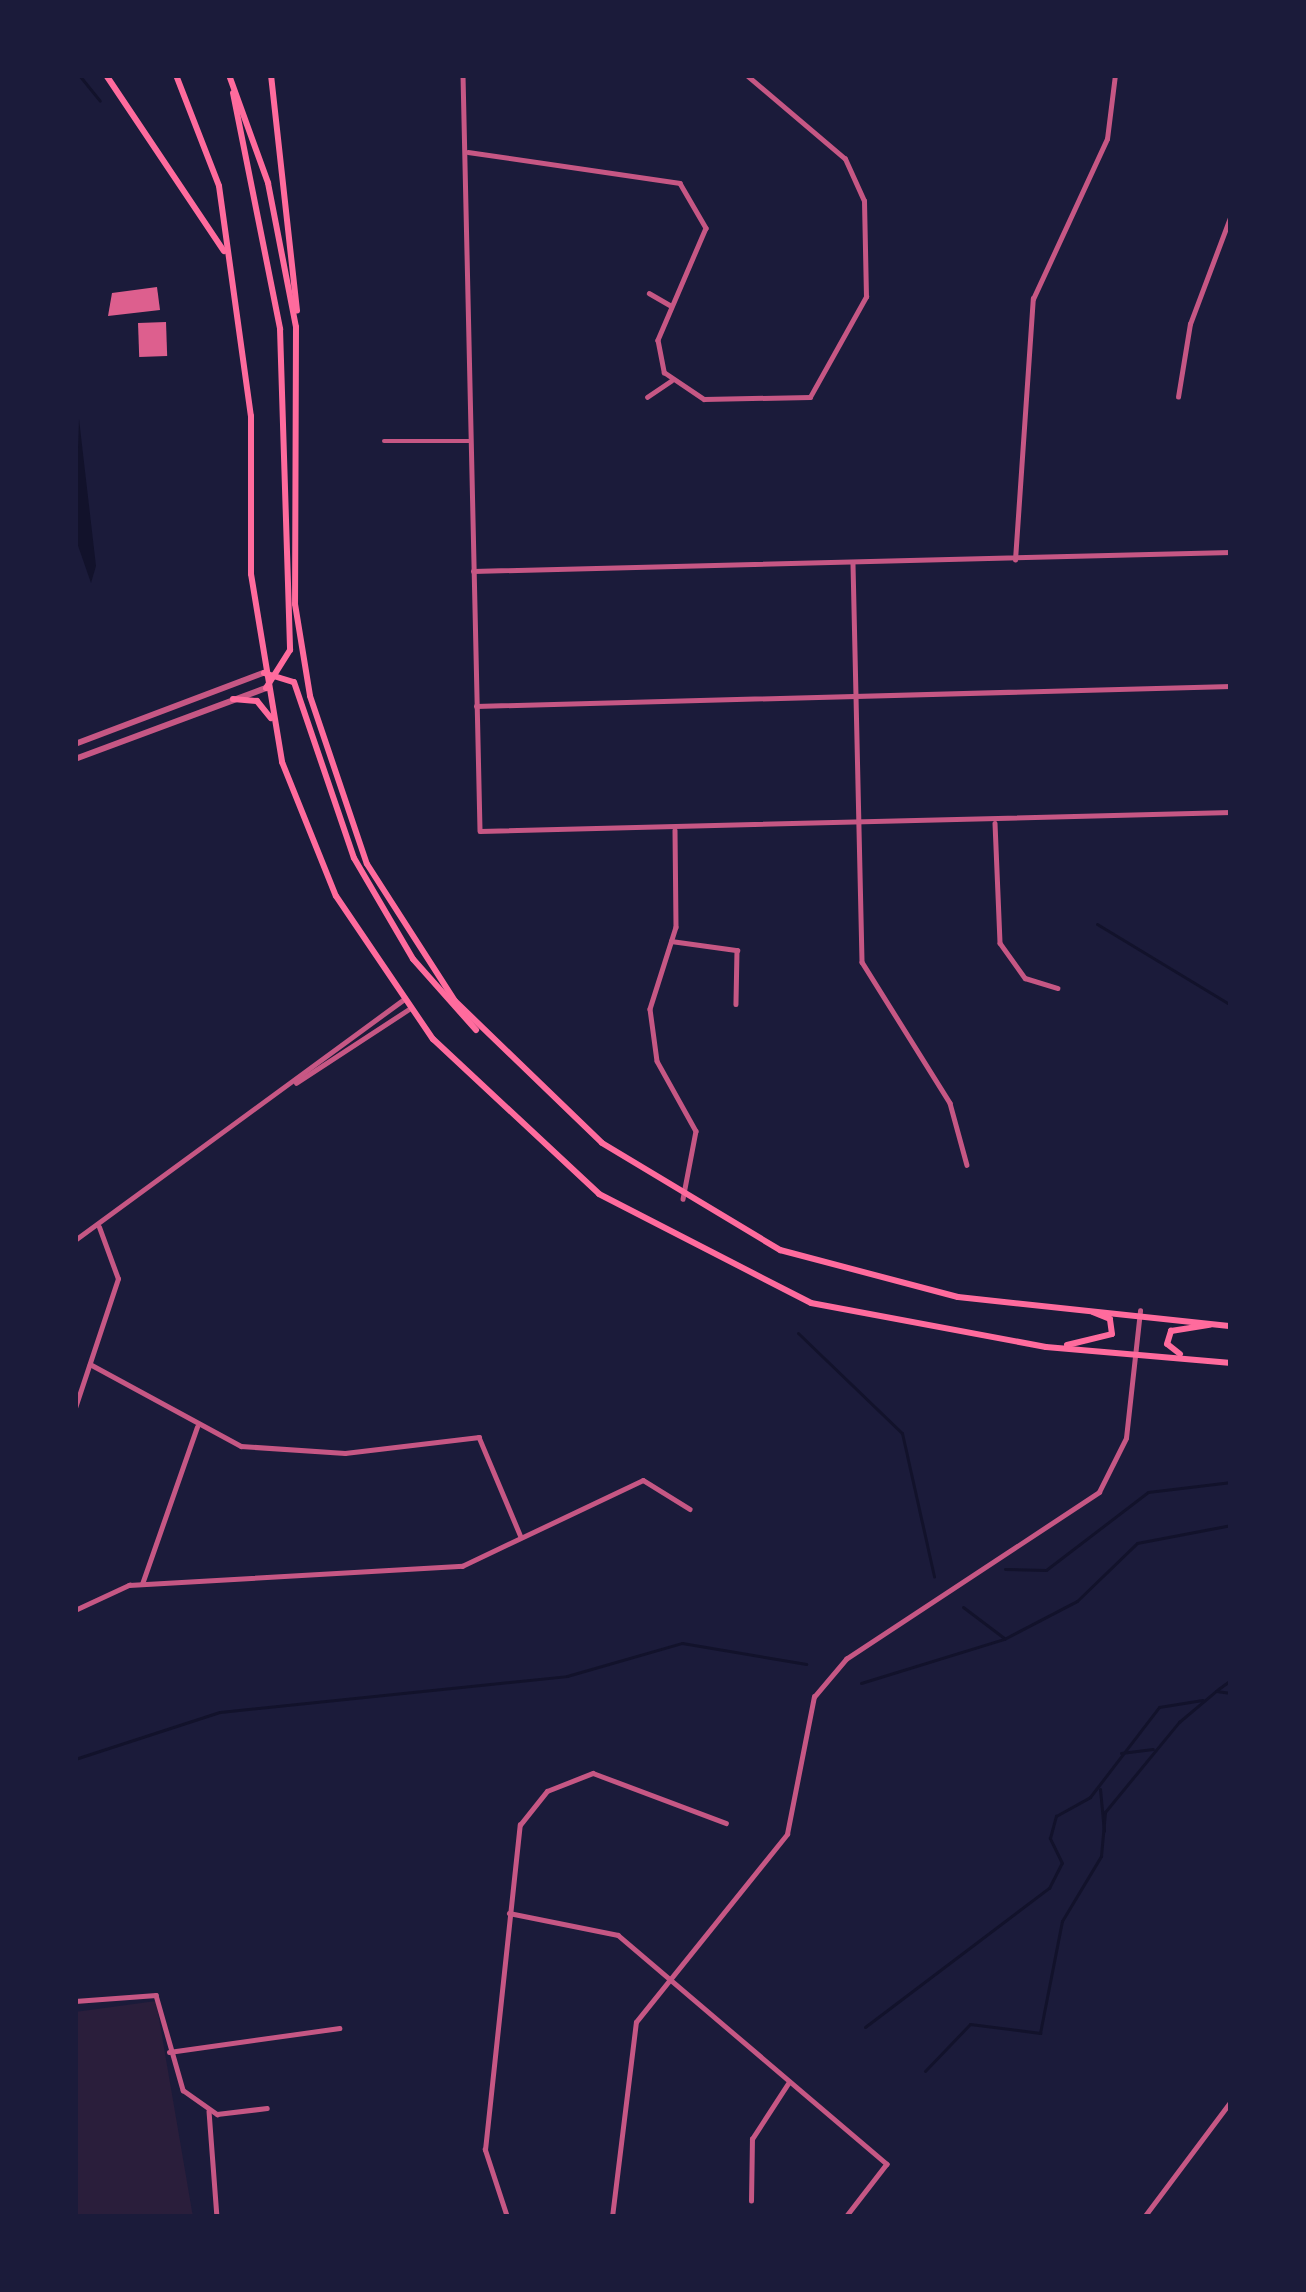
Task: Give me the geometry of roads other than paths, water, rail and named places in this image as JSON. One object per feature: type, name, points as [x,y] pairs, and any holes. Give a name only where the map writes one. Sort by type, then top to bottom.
[{"type":"main road","points":[[106,75],[228,259]]},
{"type":"main road","points":[[176,75],[219,186],[251,416],[263,673],[273,721],[336,896],[409,1009],[546,1155],[656,1230],[811,1304],[1046,1347],[1231,1363]]},
{"type":"main road","points":[[271,75],[294,214],[295,604],[320,735],[367,864],[484,1035]]},
{"type":"main road","points":[[230,76],[268,183],[296,327]]},
{"type":"main road","points":[[230,76],[280,329],[290,650],[279,675],[266,688]]},
{"type":"main road","points":[[263,673],[279,675],[297,688],[337,819],[375,898],[444,1001],[545,1098],[683,1199],[866,1279],[1231,1326]]},
{"type":"main road","points":[[232,699],[257,701],[273,721]]},
{"type":"main road","points":[[1046,1347],[1112,1334],[1110,1319],[1085,1309]]},
{"type":"main road","points":[[1191,1358],[1169,1348],[1169,1334],[1219,1325]]},
{"type":"street","points":[[463,75],[480,830],[995,823],[1231,812]]},
{"type":"street","points":[[465,152],[680,183],[706,228],[657,347],[670,381],[704,399],[817,395],[866,297],[854,172],[746,75]]},
{"type":"street","points":[[1015,560],[1033,299],[1107,139],[1115,75]]},
{"type":"street","points":[[1178,397],[1190,324],[1230,218]]},
{"type":"street","points":[[649,293],[673,306]]},
{"type":"street","points":[[647,397],[670,381]]},
{"type":"street","points":[[384,441],[469,441]]},
{"type":"street","points":[[473,572],[1231,552]]},
{"type":"street","points":[[853,564],[857,825],[865,972],[950,1103],[967,1165]]},
{"type":"street","points":[[75,743],[263,673]]},
{"type":"street","points":[[476,706],[1231,686]]},
{"type":"street","points":[[75,759],[266,688]]},
{"type":"street","points":[[995,823],[1000,944],[1025,978],[1058,988]]},
{"type":"street","points":[[675,830],[671,941],[653,974],[654,1052],[698,1142],[683,1199]]},
{"type":"street","points":[[671,941],[737,950],[736,1004]]},
{"type":"street","points":[[641,971],[653,974]]},
{"type":"street","points":[[75,1240],[296,1083],[403,1000]]},
{"type":"street","points":[[296,1083],[409,1009]]},
{"type":"street","points":[[75,1408],[118,1280],[99,1227]]},
{"type":"street","points":[[612,2217],[627,2060],[665,1975],[787,1834],[803,1729],[836,1668],[1099,1492],[1126,1438],[1140,1311]]},
{"type":"street","points":[[90,1364],[197,1427],[251,1448],[345,1453],[479,1437],[522,1539]]},
{"type":"street","points":[[142,1584],[197,1427]]},
{"type":"street","points":[[75,1610],[142,1584],[462,1566],[643,1480],[690,1509]]},
{"type":"street","points":[[507,2217],[485,2150],[520,1826],[562,1781],[626,1777],[726,1823]]},
{"type":"street","points":[[509,1912],[604,1928],[887,2164],[846,2217]]},
{"type":"street","points":[[75,2001],[156,1995],[177,2082],[209,2111],[218,2217]]},
{"type":"street","points":[[170,2052],[339,2028]]},
{"type":"street","points":[[751,2201],[752,2139],[790,2081]]},
{"type":"street","points":[[1144,2217],[1231,2101]]},
{"type":"street","points":[[209,2111],[267,2108]]},
{"type":"waterway","points":[[79,75],[100,101]]},
{"type":"waterway","points":[[1097,924],[1231,1005]]},
{"type":"waterway","points":[[798,1333],[902,1433],[934,1576]]},
{"type":"waterway","points":[[1005,1569],[1046,1570],[1148,1492],[1231,1482]]},
{"type":"waterway","points":[[861,1683],[1004,1639],[1077,1601],[1137,1543],[1231,1525]]},
{"type":"waterway","points":[[963,1607],[1004,1638]]},
{"type":"waterway","points":[[75,1759],[220,1712],[567,1676],[682,1643],[806,1664]]},
{"type":"waterway","points":[[1217,1690],[1231,1680]]},
{"type":"waterway","points":[[925,2071],[970,2024],[1040,2033],[1062,1921],[1101,1856],[1105,1812],[1179,1722],[1216,1691],[1231,1693]]},
{"type":"waterway","points":[[865,2027],[1049,1888],[1062,1863],[1050,1838],[1056,1816],[1090,1797],[1159,1707],[1202,1700]]},
{"type":"waterway","points":[[1121,1753],[1153,1749]]},
{"type":"waterway","points":[[1100,1789],[1104,1831]]}]
